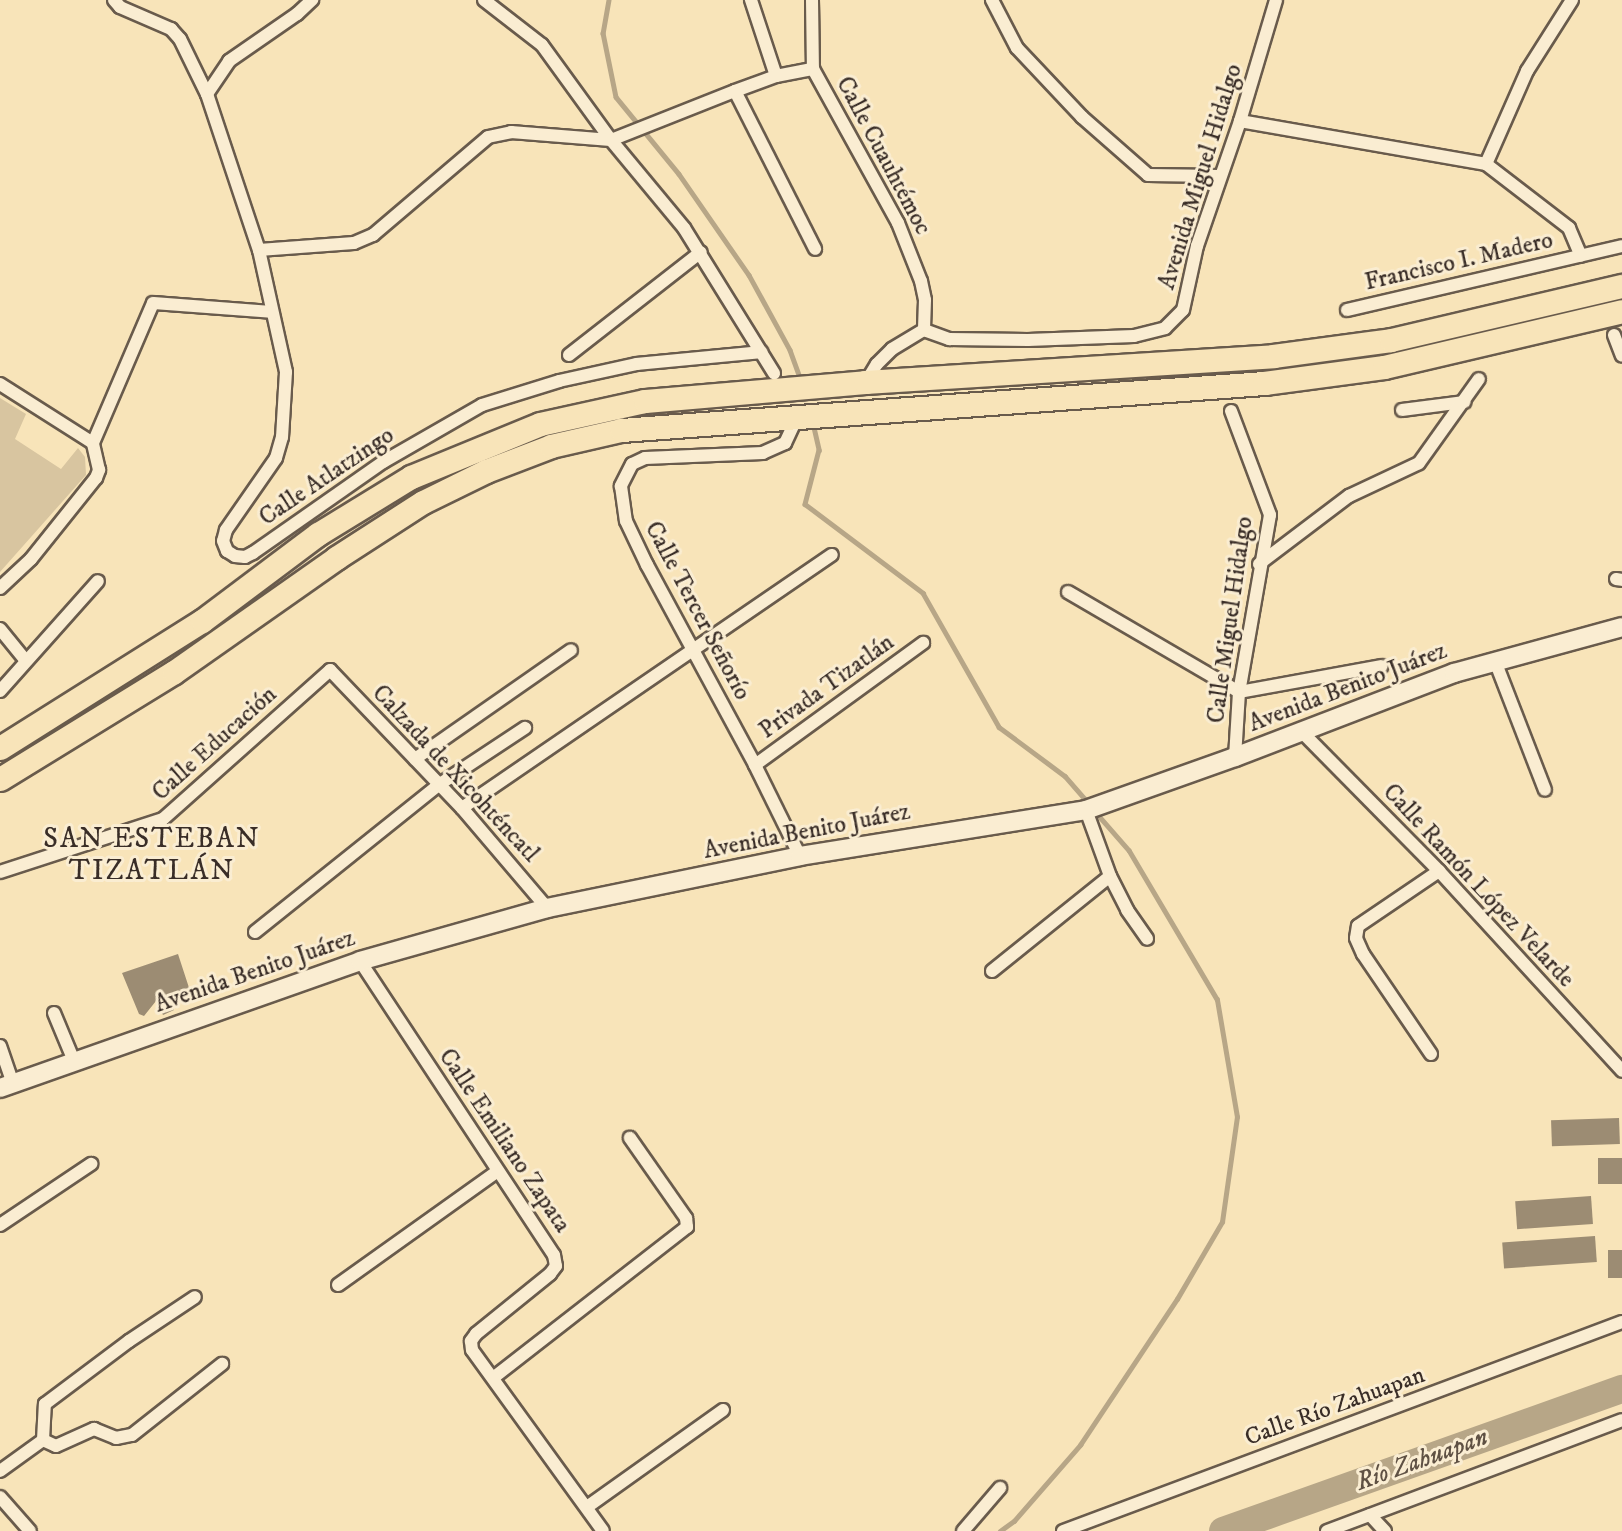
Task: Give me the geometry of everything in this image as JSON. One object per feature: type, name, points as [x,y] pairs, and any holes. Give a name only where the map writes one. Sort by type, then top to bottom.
[{"type":"highway","points":[[0,748],[202,621],[318,534],[411,477],[471,450],[540,424],[645,401],[865,382],[1273,356],[1391,340],[1622,286]]},
{"type":"highway","points":[[0,779],[174,672],[336,558],[423,502],[486,471],[551,446],[621,429],[1264,383],[1384,367],[1622,311]]},
{"type":"main road","name":"Avenida Benito Juárez","points":[[7,1085],[360,961],[547,908],[800,856],[1086,810],[1235,757],[1454,673],[1622,627]]},
{"type":"street","name":"Calle Atlatzingo","points":[[114,0],[120,7],[171,29],[180,39],[207,94],[259,250],[286,372],[282,437],[276,458],[226,530],[223,541],[227,551],[235,556],[245,557],[253,553],[383,462],[482,405],[559,381],[637,365],[761,352]]},
{"type":"street","points":[[207,94],[229,61],[297,14],[312,0]]},
{"type":"street","points":[[484,0],[542,45],[611,140],[701,252],[774,373]]},
{"type":"street","points":[[751,0],[776,76]]},
{"type":"street","name":"Calle Cuauhtémoc","points":[[813,0],[813,69],[898,223],[921,281],[925,300],[924,330]]},
{"type":"street","points":[[992,0],[1017,48],[1082,117],[1148,175],[1220,176]]},
{"type":"street","name":"Avenida Miguel Hidalgo","points":[[924,330],[949,339],[1028,340],[1133,336],[1165,328],[1183,310],[1197,246],[1240,121],[1276,0]]},
{"type":"street","points":[[1486,164],[1527,71],[1572,0]]},
{"type":"street","points":[[259,250],[354,243],[373,235],[488,137],[512,132],[611,140],[776,76],[813,69]]},
{"type":"street","points":[[735,91],[815,248]]},
{"type":"street","points":[[1240,121],[1486,164],[1569,228],[1581,256]]},
{"type":"street","name":"Francisco I. Madero","points":[[1347,310],[1622,246]]},
{"type":"street","points":[[569,355],[701,252]]},
{"type":"street","points":[[0,588],[31,559],[96,478],[99,470],[93,443],[153,303],[272,312]]},
{"type":"street","points":[[865,382],[877,364],[892,349],[924,330]]},
{"type":"street","points":[[1614,335],[1622,356]]},
{"type":"street","points":[[1259,564],[1349,496],[1419,463],[1479,379]]},
{"type":"street","points":[[0,384],[93,443]]},
{"type":"street","points":[[1402,410],[1464,402]]},
{"type":"street","name":"Calle Miguel Hidalgo","points":[[1231,411],[1270,515],[1259,564],[1239,692],[1235,757]]},
{"type":"street","name":"Calle Tercer Señorío","points":[[793,426],[785,443],[763,453],[645,458],[632,464],[621,486],[626,520],[800,856]]},
{"type":"street","points":[[462,808],[832,555]]},
{"type":"street","points":[[0,691],[98,581]]},
{"type":"street","points":[[1068,592],[1239,692],[1382,666]]},
{"type":"street","points":[[0,629],[26,661]]},
{"type":"street","name":"Privada Tizatlán","points":[[755,765],[923,643]]},
{"type":"street","points":[[415,759],[571,650]]},
{"type":"street","points":[[1495,661],[1545,790]]},
{"type":"street","name":"Calzada de Xicohténcatl","points":[[330,670],[462,808],[547,908]]},
{"type":"street","name":"Calle Educación","points":[[0,872],[163,819],[330,670]]},
{"type":"street","points":[[255,932],[440,784],[525,728]]},
{"type":"street","name":"Calle Ramón López Velarde","points":[[1301,731],[1438,871],[1622,1071]]},
{"type":"street","points":[[1086,810],[1110,876],[1126,910],[1147,939]]},
{"type":"street","points":[[1431,1054],[1363,954],[1356,938],[1358,926],[1438,871]]},
{"type":"street","points":[[992,971],[1110,876]]},
{"type":"street","name":"Calle Emiliano Zapata","points":[[360,961],[554,1255],[556,1266],[471,1341],[472,1350],[604,1531]]},
{"type":"street","points":[[54,1013],[74,1061]]},
{"type":"street","points":[[0,1046],[7,1085]]},
{"type":"street","points":[[493,1378],[687,1227],[686,1217],[630,1138]]},
{"type":"street","points":[[0,1225],[91,1164]]},
{"type":"street","points":[[338,1285],[498,1171]]},
{"type":"street","points":[[43,1440],[45,1404],[129,1341],[195,1297]]},
{"type":"street","name":"Calle Río Zahuapan","points":[[1063,1531],[1622,1322]]},
{"type":"street","points":[[43,1440],[56,1446],[93,1429],[116,1438],[132,1435],[222,1364]]},
{"type":"street","points":[[587,1507],[723,1410]]},
{"type":"street","points":[[1327,1531],[1622,1420]]},
{"type":"street","points":[[0,1471],[43,1440]]},
{"type":"street","points":[[963,1531],[1000,1488]]},
{"type":"street","points":[[0,1497],[30,1531]]},
{"type":"street","points":[[1370,1515],[1385,1531]]},
{"type":"shaded area","points":[[0,398],[26,414],[15,439],[61,469],[78,448],[85,457],[86,475],[0,572]]},
{"type":"building","points":[[178,954],[193,1000],[183,1004],[178,992],[169,994],[174,1010],[163,1015],[156,1001],[144,1016],[139,1014],[122,973]]},
{"type":"building","points":[[1619,1118],[1620,1144],[1552,1146],[1551,1120]]},
{"type":"building","points":[[1598,1158],[1622,1158],[1622,1184],[1598,1184]]},
{"type":"building","points":[[1591,1196],[1593,1224],[1517,1229],[1515,1201]]},
{"type":"building","points":[[1595,1236],[1597,1262],[1504,1268],[1502,1242]]},
{"type":"building","points":[[1608,1250],[1622,1250],[1622,1278],[1608,1278]]},
{"type":"waterway","points":[[609,0],[603,33],[616,97],[679,174],[749,275],[790,350],[801,381]]},
{"type":"waterway","points":[[813,423],[819,450],[805,504],[923,593],[999,727],[1065,776],[1090,805]]},
{"type":"waterway","points":[[1000,1531],[1014,1521],[1080,1445],[1177,1299],[1222,1222],[1237,1117],[1217,1000],[1129,851],[1095,812]]},
{"type":"waterway","name":"Río Zahuapan","points":[[1223,1531],[1622,1389]]},
{"type":"district","name":"SAN ESTEBAN TIZATLÁN","points":[[152,855]]}]
